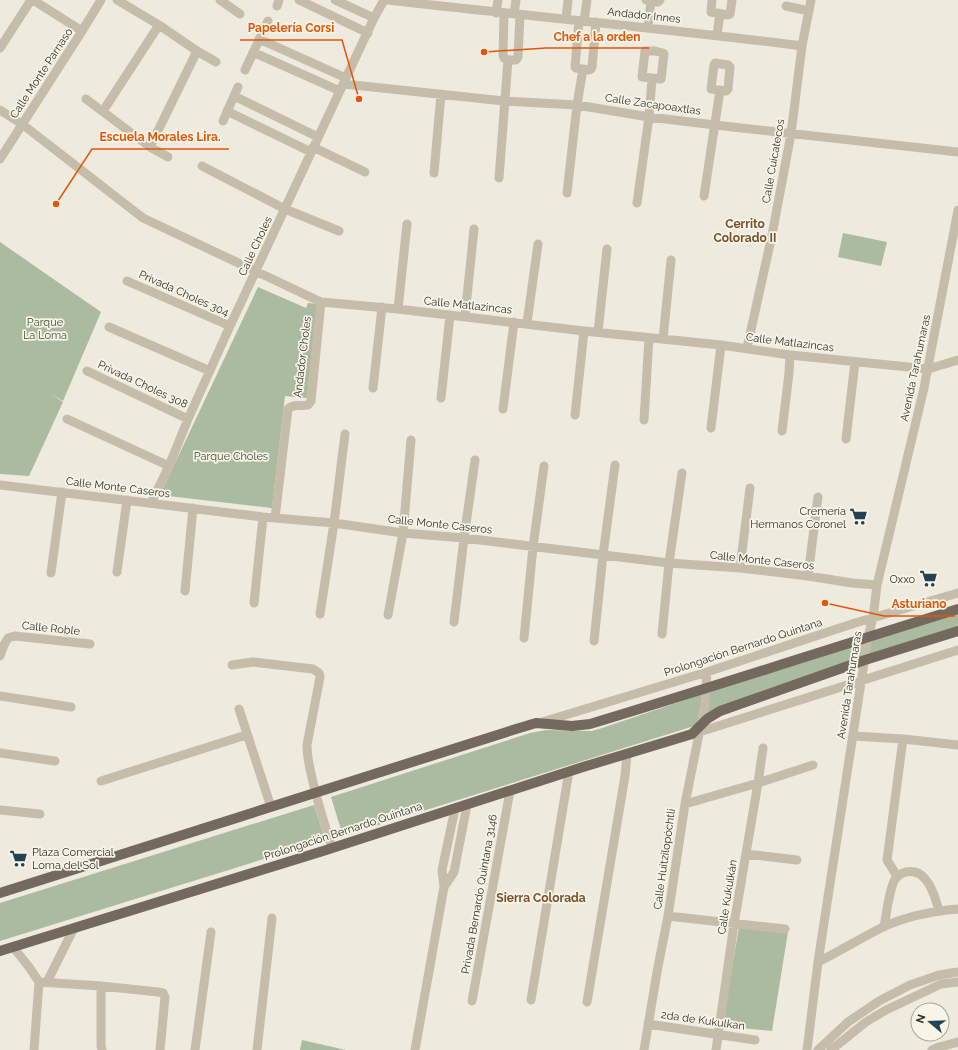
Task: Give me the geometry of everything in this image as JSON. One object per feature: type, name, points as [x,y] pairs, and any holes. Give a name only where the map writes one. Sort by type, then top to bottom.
[{"type":"main road","name":"Prolongación Bernardo Quintana","points":[[0,893],[489,737],[536,724],[572,726],[590,724],[958,609]]},
{"type":"main road","name":"Prolongación Bernardo Quintana","points":[[0,951],[332,848],[569,771],[627,754],[698,730],[707,719],[720,711],[865,660],[958,631]]},
{"type":"street","points":[[1,44],[32,0],[82,31]]},
{"type":"street","name":"Calle Monte Parnaso","points":[[0,159],[101,0]]},
{"type":"street","points":[[117,0],[216,62]]},
{"type":"street","points":[[222,0],[240,14]]},
{"type":"street","points":[[299,0],[368,33]]},
{"type":"street","points":[[335,0],[374,18]]},
{"type":"street","name":"Calle Choles","points":[[151,503],[230,326],[374,18],[384,0]]},
{"type":"street","name":"Andador Innes","points":[[388,0],[717,35],[802,46]]},
{"type":"street","points":[[498,0],[509,14],[518,56],[516,60],[508,60],[504,58],[503,55],[509,14],[516,0]]},
{"type":"street","points":[[566,19],[568,0]]},
{"type":"street","points":[[587,0],[574,65],[576,68],[589,70],[592,67],[596,22]]},
{"type":"street","points":[[648,28],[653,0]]},
{"type":"street","points":[[712,0],[712,12],[720,14],[730,14],[732,0]]},
{"type":"street","name":"Calle Cuicatecos","points":[[747,348],[772,235],[791,134],[802,46],[811,0]]},
{"type":"street","points":[[786,6],[809,11]]},
{"type":"street","points":[[717,35],[720,14]]},
{"type":"street","points":[[245,70],[268,21]]},
{"type":"street","points":[[103,111],[159,25]]},
{"type":"street","points":[[259,39],[344,84]]},
{"type":"street","points":[[150,147],[197,51]]},
{"type":"street","points":[[253,52],[344,84]]},
{"type":"street","points":[[499,178],[508,60]]},
{"type":"street","points":[[567,193],[577,105],[583,69]]},
{"type":"street","points":[[636,203],[649,117],[652,79]]},
{"type":"street","name":"Calle Zacapoaxtlas","points":[[344,84],[504,101],[577,105],[649,117],[958,152]]},
{"type":"street","points":[[222,121],[238,87]]},
{"type":"street","points":[[704,196],[720,90]]},
{"type":"street","points":[[434,173],[441,94]]},
{"type":"street","points":[[234,96],[318,137]]},
{"type":"street","points":[[86,99],[150,147],[168,158]]},
{"type":"street","name":"Calle Matlazincas","points":[[0,110],[22,124],[143,218],[321,302],[465,316],[584,331],[747,348],[790,355],[928,369],[958,360]]},
{"type":"street","points":[[227,111],[312,150],[365,172]]},
{"type":"street","points":[[202,166],[285,209],[339,230]]},
{"type":"street","name":"Avenida Tarahumaras","points":[[807,1050],[818,962],[877,585],[928,369],[958,210]]},
{"type":"street","points":[[398,309],[407,224]]},
{"type":"street","points":[[465,316],[474,229]]},
{"type":"street","points":[[527,323],[538,244]]},
{"type":"street","points":[[598,332],[607,249]]},
{"type":"street","points":[[664,339],[672,260]]},
{"type":"street","name":"Privada Choles 304","points":[[128,281],[230,326]]},
{"type":"street","name":"Andador Choles","points":[[275,518],[288,409],[294,405],[308,405],[311,401],[321,302]]},
{"type":"street","points":[[373,388],[382,307]]},
{"type":"street","points":[[441,398],[450,315]]},
{"type":"street","points":[[503,409],[514,322]]},
{"type":"street","points":[[109,327],[210,371]]},
{"type":"street","points":[[575,415],[584,331]]},
{"type":"street","points":[[644,420],[650,338]]},
{"type":"street","points":[[711,428],[721,345]]},
{"type":"street","points":[[782,431],[790,355]]},
{"type":"street","points":[[846,439],[855,362]]},
{"type":"street","name":"Privada Choles 308","points":[[87,371],[188,419]]},
{"type":"street","points":[[67,419],[168,466]]},
{"type":"street","points":[[320,614],[334,523],[345,434]]},
{"type":"street","points":[[388,615],[403,532],[411,440]]},
{"type":"street","points":[[454,622],[475,460]]},
{"type":"street","points":[[594,640],[615,465]]},
{"type":"street","points":[[524,638],[533,547],[544,466]]},
{"type":"street","points":[[662,634],[669,563],[682,473]]},
{"type":"street","name":"Calle Monte Caseros","points":[[0,485],[263,517],[334,523],[669,563],[740,568],[877,585]]},
{"type":"street","points":[[740,568],[750,488]]},
{"type":"street","points":[[50,573],[62,492]]},
{"type":"street","points":[[808,576],[818,497]]},
{"type":"street","points":[[117,572],[127,500]]},
{"type":"street","points":[[185,591],[193,508]]},
{"type":"street","points":[[254,603],[263,517]]},
{"type":"street","name":"Prolongación Bernardo Quintana","points":[[536,724],[708,672],[872,618],[958,592]]},
{"type":"street","name":"Calle Roble","points":[[0,656],[8,638],[15,636],[90,644]]},
{"type":"street","name":"Prolongación Bernardo Quintana","points":[[698,730],[958,650]]},
{"type":"street","points":[[232,665],[253,662],[313,669],[319,673],[320,678],[307,751],[315,792],[332,848]]},
{"type":"street","name":"Calle Huitzilopóchtli","points":[[644,1050],[668,916],[698,730],[705,704],[708,672]]},
{"type":"street","points":[[0,696],[71,707]]},
{"type":"street","points":[[238,709],[271,807]]},
{"type":"street","points":[[101,781],[246,735]]},
{"type":"street","points":[[854,736],[903,739],[958,745]]},
{"type":"street","points":[[897,876],[887,860],[903,739]]},
{"type":"street","name":"Calle Kukulkán","points":[[716,1050],[734,924],[763,748]]},
{"type":"street","points":[[0,753],[55,761]]},
{"type":"street","points":[[587,1002],[627,754]]},
{"type":"street","points":[[685,804],[813,765]]},
{"type":"street","points":[[531,1000],[569,771]]},
{"type":"street","name":"Privada Bernardo Quintana 3146","points":[[472,1001],[510,791]]},
{"type":"street","points":[[444,888],[454,872],[467,804]]},
{"type":"street","points":[[415,1050],[444,888],[442,870],[455,809]]},
{"type":"street","points":[[0,810],[40,814]]},
{"type":"street","points":[[746,854],[797,860]]},
{"type":"street","points":[[884,927],[889,896],[894,881],[897,876],[909,871],[918,873],[925,878],[933,891],[939,911]]},
{"type":"street","points":[[818,962],[884,927],[939,911],[958,909]]},
{"type":"street","points":[[668,916],[785,929]]},
{"type":"street","points":[[257,1050],[272,918]]},
{"type":"street","points":[[34,1050],[43,982],[74,928]]},
{"type":"street","points":[[195,1050],[211,932]]},
{"type":"street","points":[[13,947],[43,982],[101,986],[163,993],[165,997],[160,1050]]},
{"type":"street","points":[[832,1050],[866,1022],[940,979],[958,972]]},
{"type":"street","points":[[818,1050],[848,1022],[879,1001],[910,985],[940,979],[958,982]]},
{"type":"street","points":[[101,986],[101,1049]]},
{"type":"street","name":"2da de Kukulkan","points":[[648,1024],[755,1040]]},
{"type":"street","points":[[932,1050],[958,1042]]},
{"type":"green space","points":[[843,233],[887,242],[881,266],[838,257]]},
{"type":"green space","name":"Parque La Loma","points":[[0,242],[101,312],[63,401],[51,394],[63,402],[29,476],[0,474]]},
{"type":"green space","name":"Parque Choles","points":[[258,287],[306,308],[308,303],[317,304],[307,398],[285,396],[272,508],[160,495]]},
{"type":"green space","points":[[958,613],[958,630],[691,727],[343,836],[331,797],[530,733],[546,730],[592,731]]},
{"type":"green space","points":[[314,805],[325,840],[0,941],[0,903]]},
{"type":"green space","points":[[739,927],[788,932],[772,1031],[722,1026]]},
{"type":"green space","points":[[302,1040],[346,1050],[300,1050]]},
{"type":"place","name":"Chef a la orden","points":[[484,52]]},
{"type":"place","name":"Papelería Corsi","points":[[359,99]]},
{"type":"place","name":"Escuela Morales Lira.","points":[[56,204]]},
{"type":"place","name":"Cremería Hermanos Coronel","points":[[859,517]]},
{"type":"place","name":"Oxxo","points":[[928,579]]},
{"type":"place","name":"Asturiano","points":[[825,603]]},
{"type":"place","name":"Plaza Comercial Loma del Sol","points":[[19,858]]},
{"type":"district","name":"Cerrito Colorado II","points":[[745,231]]},
{"type":"district","name":"Sierra Colorada","points":[[541,898]]}]
